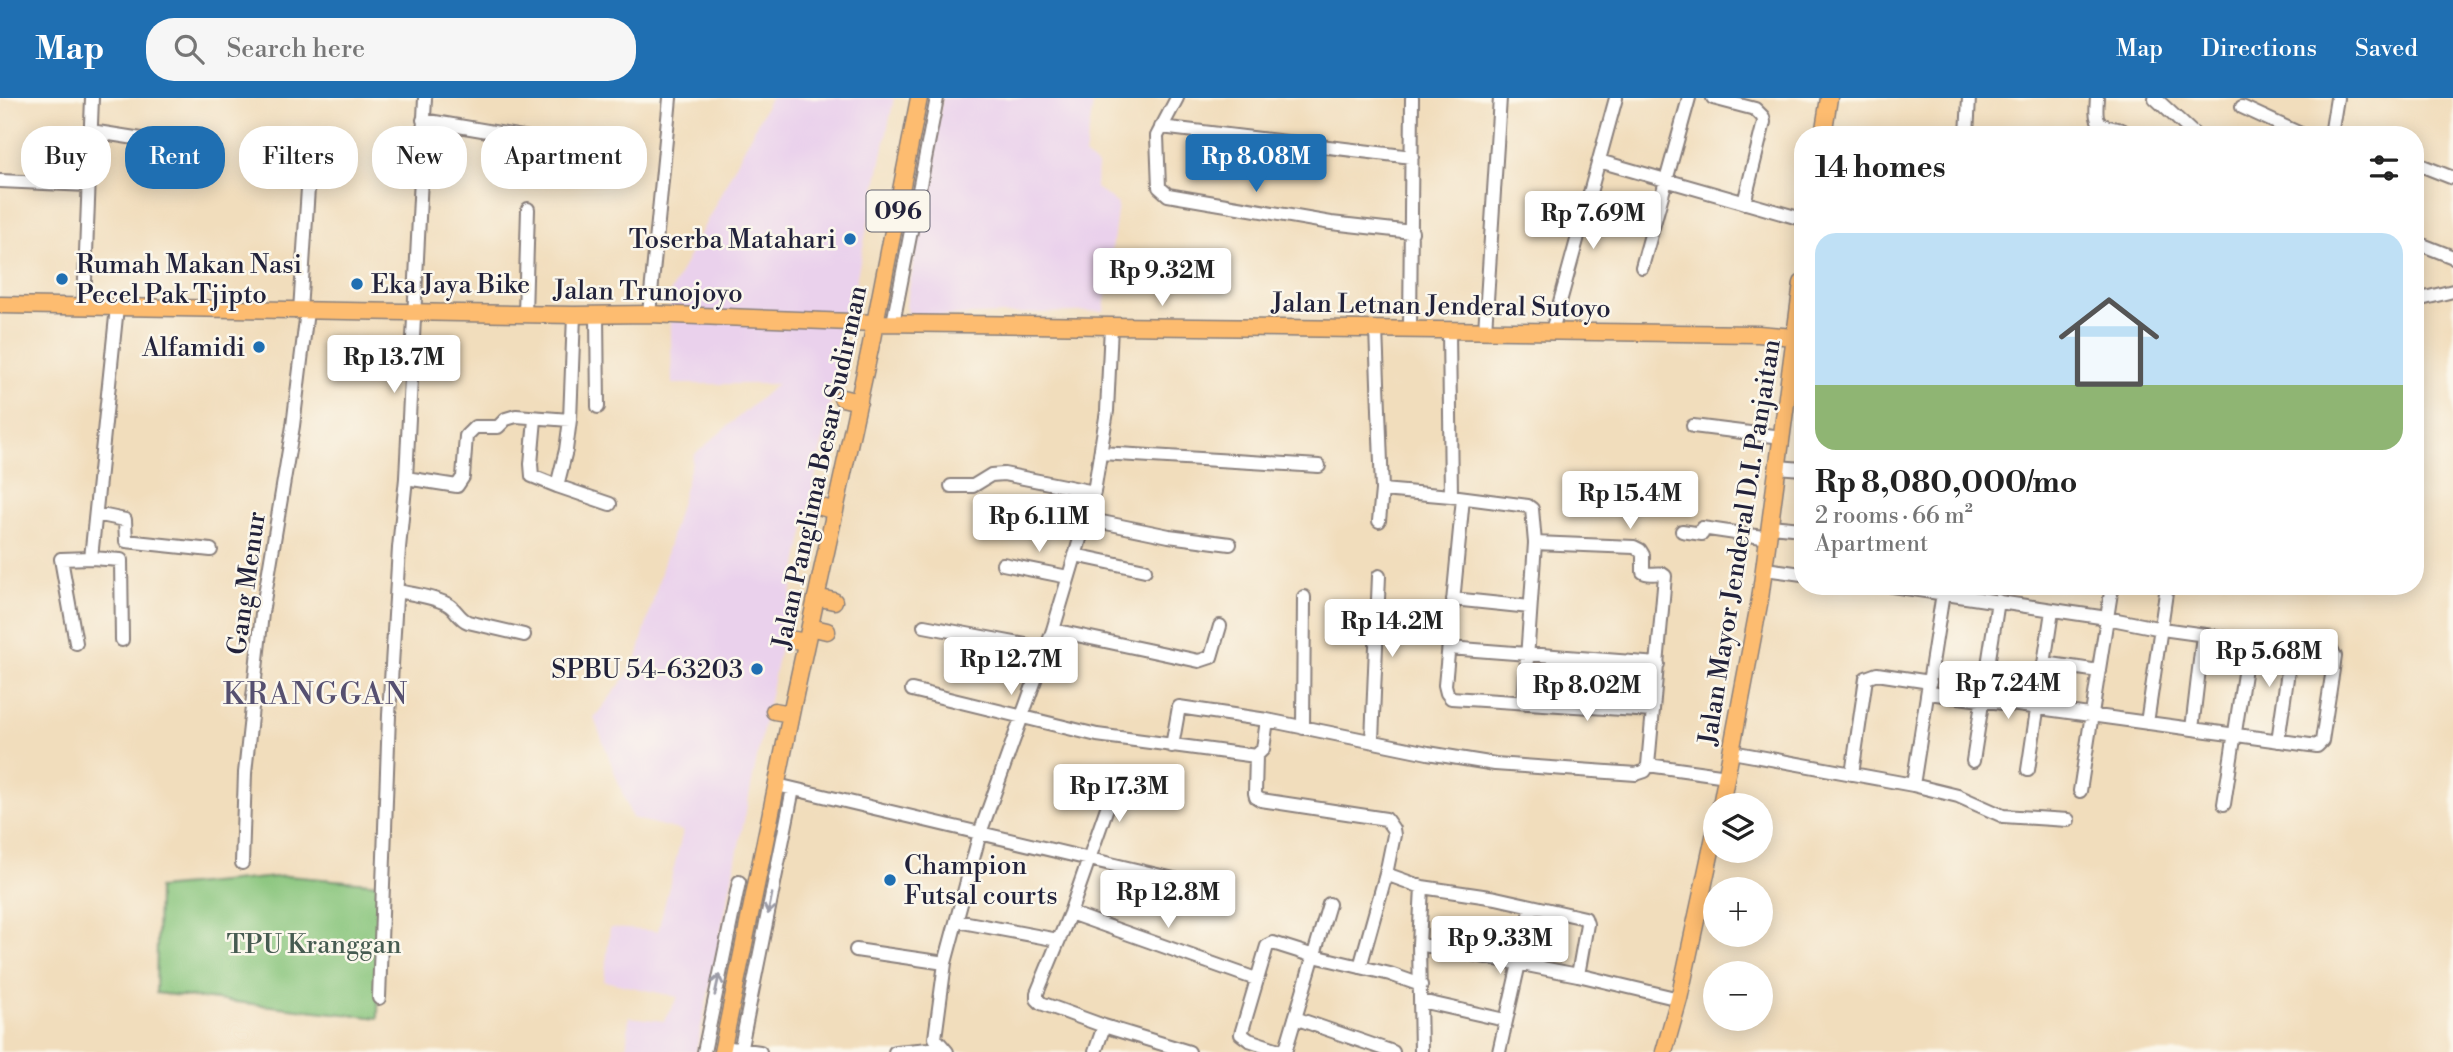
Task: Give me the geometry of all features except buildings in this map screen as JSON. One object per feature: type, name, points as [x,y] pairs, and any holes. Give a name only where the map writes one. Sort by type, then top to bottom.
[{"type":"main road","name":"Jalan Panglima Besar Sudirman","points":[[723,1050],[776,785],[876,323],[919,98]]},
{"type":"main road","points":[[1824,126],[1829,98]]},
{"type":"main road","name":"Jalan Trunojoyo","points":[[0,305],[413,313],[649,314],[876,323]]},
{"type":"main road","name":"Jalan Letnan Jenderal Sutoyo","points":[[876,323],[1758,334],[1794,332]]},
{"type":"main road","name":"Jalan Mayor Jenderal D.I. Panjaitan","points":[[1723,793],[1765,569],[1782,437],[1794,383]]},
{"type":"main road","points":[[842,398],[874,415]]},
{"type":"main road","points":[[818,506],[835,511]]},
{"type":"main road","points":[[816,597],[834,601]]},
{"type":"main road","points":[[789,639],[827,631]]},
{"type":"main road","points":[[774,711],[791,715]]},
{"type":"main road","points":[[762,858],[779,862]]},
{"type":"main road","points":[[1664,1052],[1703,915]]},
{"type":"street","points":[[91,126],[92,98]]},
{"type":"street","points":[[379,998],[384,808],[406,478],[425,98]]},
{"type":"street","points":[[649,314],[670,98]]},
{"type":"street","points":[[893,323],[937,98]]},
{"type":"street","points":[[1177,98],[1161,127],[1156,146],[1159,187],[1168,195],[1331,223],[1412,232]]},
{"type":"street","points":[[1410,330],[1412,98]]},
{"type":"street","points":[[1485,331],[1500,98]]},
{"type":"street","points":[[1552,331],[1616,98]]},
{"type":"street","points":[[1642,267],[1689,98]]},
{"type":"street","points":[[1713,98],[1755,109],[1763,117],[1744,202]]},
{"type":"street","points":[[1967,126],[1969,98]]},
{"type":"street","points":[[2097,98],[2096,116],[2102,126]]},
{"type":"street","points":[[2155,98],[2185,126]]},
{"type":"street","points":[[2335,126],[2337,98]]},
{"type":"street","points":[[2242,107],[2281,126]]},
{"type":"street","points":[[423,120],[481,130]]},
{"type":"street","points":[[1161,127],[1412,157]]},
{"type":"street","points":[[1599,161],[1794,217]]},
{"type":"street","points":[[2424,167],[2453,178]]},
{"type":"street","points":[[0,181],[21,182]]},
{"type":"street","points":[[84,305],[88,189]]},
{"type":"street","name":"Gang Menur","points":[[242,863],[245,774],[262,613],[293,426],[303,311],[308,189]]},
{"type":"street","points":[[525,314],[528,209]]},
{"type":"street","points":[[2424,246],[2453,257]]},
{"type":"street","points":[[2425,298],[2453,291]]},
{"type":"street","points":[[91,558],[117,307]]},
{"type":"street","points":[[557,486],[570,420],[574,315]]},
{"type":"street","points":[[597,315],[598,407]]},
{"type":"street","points":[[944,1050],[935,1038],[945,964],[980,833],[1053,630],[1094,492],[1107,411],[1111,326]]},
{"type":"street","points":[[1376,329],[1382,490],[1380,521]]},
{"type":"street","points":[[1449,330],[1457,497],[1453,599],[1445,685],[1447,693],[1451,698],[1653,711]]},
{"type":"street","points":[[406,478],[457,486],[463,477],[466,436],[470,429],[475,427],[498,427],[512,416],[570,420]]},
{"type":"street","points":[[535,419],[532,476],[610,504]]},
{"type":"street","points":[[1693,426],[1782,437]]},
{"type":"street","points":[[1101,453],[1319,466]]},
{"type":"street","points":[[1778,467],[1794,468]]},
{"type":"street","points":[[951,486],[973,486],[992,475],[1004,474],[1094,492]]},
{"type":"street","points":[[1382,490],[1528,506],[1534,514],[1535,543],[1524,702]]},
{"type":"street","points":[[96,514],[125,520],[125,541],[211,550]]},
{"type":"street","points":[[1087,519],[1169,536],[1230,544]]},
{"type":"street","points":[[1682,531],[1702,534],[1702,528],[1769,532],[1794,530]]},
{"type":"street","points":[[1172,746],[1179,707],[1267,720],[1495,764],[1636,774],[1645,771],[1648,765],[1666,580],[1663,574],[1643,572],[1643,555],[1634,547],[1535,543]]},
{"type":"street","points":[[1075,555],[1145,570]]},
{"type":"street","points":[[76,642],[61,559],[121,559],[122,640]]},
{"type":"street","points":[[1003,564],[1068,577]]},
{"type":"street","points":[[1765,569],[1794,573]]},
{"type":"street","points":[[1371,740],[1379,576]]},
{"type":"street","points":[[397,591],[442,601],[451,605],[461,619],[468,622],[524,635]]},
{"type":"street","points":[[1913,785],[1943,595]]},
{"type":"street","points":[[1852,774],[1866,678],[1877,674],[1983,700],[2320,745],[2335,662],[2331,649],[2203,635],[1957,595]]},
{"type":"street","points":[[2080,792],[2111,595]]},
{"type":"street","points":[[2147,723],[2166,595]]},
{"type":"street","points":[[1303,728],[1304,597]]},
{"type":"street","points":[[1453,599],[1530,607]]},
{"type":"street","points":[[1973,761],[1998,601]]},
{"type":"street","points":[[2028,770],[2052,611]]},
{"type":"street","points":[[924,626],[1046,649]]},
{"type":"street","points":[[1053,630],[1199,662],[1211,657],[1220,626]]},
{"type":"street","points":[[2192,729],[2203,635]]},
{"type":"street","points":[[2224,804],[2249,641]]},
{"type":"street","points":[[2278,741],[2292,643]]},
{"type":"street","points":[[1449,648],[1658,664]]},
{"type":"street","points":[[2044,663],[2099,671]]},
{"type":"street","points":[[912,690],[1097,735],[1256,756]]},
{"type":"street","points":[[1267,720],[1263,749],[1256,756],[1256,797],[1261,800],[1386,819],[1393,829],[1386,874],[1360,967]]},
{"type":"street","points":[[1732,752],[1913,785],[1958,796],[2003,816],[2068,820]]},
{"type":"street","points":[[1648,765],[1727,776]]},
{"type":"street","points":[[1117,779],[1037,999],[1041,1003],[1104,1026],[1189,1052]]},
{"type":"street","points":[[776,785],[1212,888]]},
{"type":"street","points":[[741,1051],[793,789]]},
{"type":"street","points":[[1386,874],[1422,887],[1532,905],[1586,919],[1578,975]]},
{"type":"street","points":[[704,1052],[738,882]]},
{"type":"street","points":[[1421,1052],[1419,944],[1422,887]]},
{"type":"street","points":[[1329,904],[1314,957],[1285,1052],[1241,1036],[1256,979],[1269,944],[1276,944],[1314,957],[1421,985]]},
{"type":"street","points":[[1499,1052],[1532,905]]},
{"type":"street","points":[[1069,913],[1256,979]]},
{"type":"street","points":[[957,921],[1059,940]]},
{"type":"street","points":[[1419,944],[1578,975],[1679,999]]},
{"type":"street","points":[[856,950],[945,964]]},
{"type":"street","points":[[1421,1001],[1505,1020]]},
{"type":"street","points":[[1295,1018],[1393,1052]]},
{"type":"street","points":[[1096,1052],[1104,1026]]},
{"type":"street","points":[[723,1050],[760,1052]]},
{"type":"street","points":[[895,1052],[944,1050]]},
{"type":"shaded area","points":[[770,98],[894,98],[696,1052],[626,1052],[629,1017],[664,1021],[678,997],[604,981],[610,928],[658,931],[683,831],[632,818],[594,718],[635,665],[694,455],[777,384],[672,384],[670,293]]},
{"type":"shaded area","points":[[942,98],[1094,98],[1085,155],[1097,166],[1096,188],[1118,204],[1104,311],[910,317],[906,306]]},
{"type":"green space","name":"TPU Kranggan","points":[[287,876],[381,884],[378,1018],[156,993],[158,888]]},
{"type":"place","name":"Toserba Matahari","points":[[850,239]]},
{"type":"place","name":"Rumah Makan Nasi Pecel Pak Tjipto","points":[[62,279]]},
{"type":"place","name":"Eka Jaya Bike","points":[[357,284]]},
{"type":"place","name":"Alfamidi","points":[[259,347]]},
{"type":"place","name":"SPBU 54-63203","points":[[757,669]]},
{"type":"place","name":"Champion Futsal courts","points":[[890,880]]},
{"type":"district","name":"KRANGGAN","points":[[316,694]]}]
